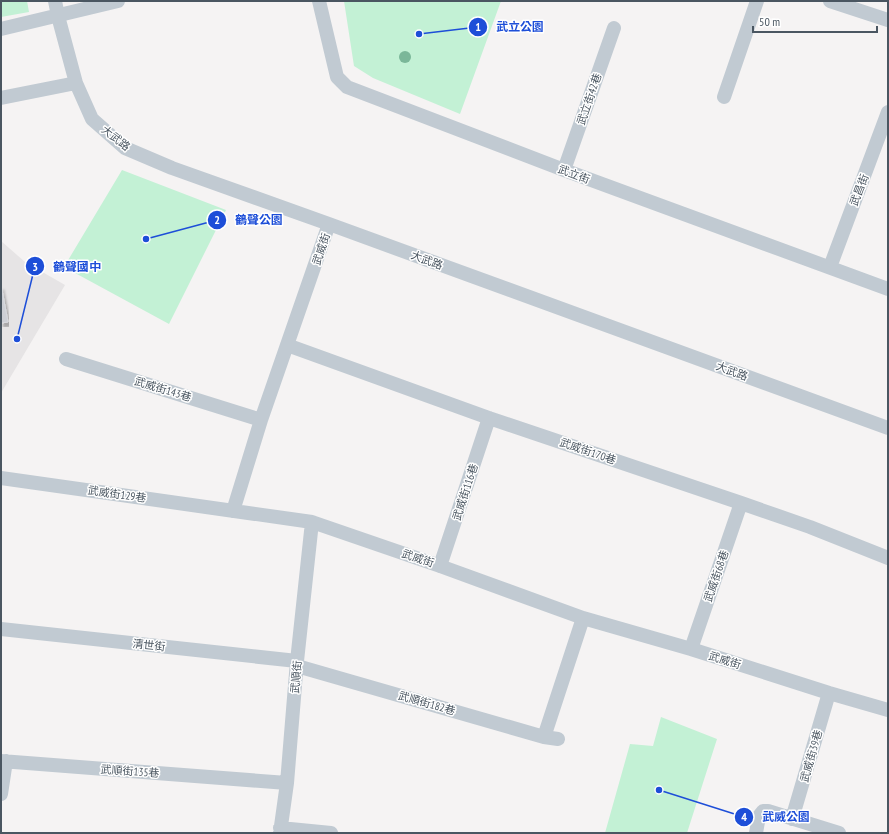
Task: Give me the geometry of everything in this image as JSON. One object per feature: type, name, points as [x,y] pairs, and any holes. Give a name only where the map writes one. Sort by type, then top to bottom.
[{"type":"street","name":"大武路","points":[[55,1],[76,83],[92,119],[125,148],[172,168],[888,428]]},
{"type":"street","points":[[1,29],[118,1]]},
{"type":"street","name":"武立街","points":[[319,1],[337,77],[347,87],[564,170],[888,289]]},
{"type":"street","points":[[724,97],[757,1]]},
{"type":"street","points":[[830,1],[888,20]]},
{"type":"street","name":"武立街42巷","points":[[564,170],[614,28]]},
{"type":"street","points":[[1,98],[76,83]]},
{"type":"street","name":"武昌街","points":[[830,268],[888,112]]},
{"type":"street","name":"武威街","points":[[329,224],[261,420],[233,511],[312,522],[440,566],[583,618],[691,649],[829,693],[888,710]]},
{"type":"street","name":"武威街170巷","points":[[287,345],[489,418],[810,527],[888,558]]},
{"type":"street","name":"武威街143巷","points":[[66,359],[261,420]]},
{"type":"street","name":"武威街116巷","points":[[440,566],[489,418]]},
{"type":"street","name":"武威街129巷","points":[[1,478],[233,511]]},
{"type":"street","name":"武威街68巷","points":[[691,649],[741,503]]},
{"type":"street","name":"武順街","points":[[280,831],[287,783],[297,664],[312,522]]},
{"type":"street","name":"武順街182巷","points":[[297,664],[551,738],[583,618]]},
{"type":"street","name":"清世街","points":[[1,629],[297,664]]},
{"type":"street","name":"武威街39巷","points":[[792,819],[829,693]]},
{"type":"street","name":"武順街135巷","points":[[1,794],[3,761],[287,783]]},
{"type":"street","points":[[756,833],[759,816],[763,811],[768,811],[838,833]]},
{"type":"street","points":[[280,831],[332,833]]},
{"type":"shaded area","points":[[1,241],[25,262],[65,285],[1,393]]},
{"type":"green space","points":[[1,1],[27,1],[29,12],[1,17]]},
{"type":"green space","points":[[344,1],[501,1],[460,114],[373,78],[354,66]]},
{"type":"green space","points":[[122,170],[226,210],[169,324],[64,267]]},
{"type":"green space","points":[[661,717],[717,739],[687,833],[605,833],[630,744],[653,746]]},
{"type":"building","points":[[1,285],[8,322],[1,323]]},
{"type":"place","name":"武立公園","points":[[419,34]]},
{"type":"place","name":"鶴聲公園","points":[[146,239]]},
{"type":"place","name":"鶴聲國中","points":[[17,339]]},
{"type":"place","name":"武威公園","points":[[659,790]]}]
